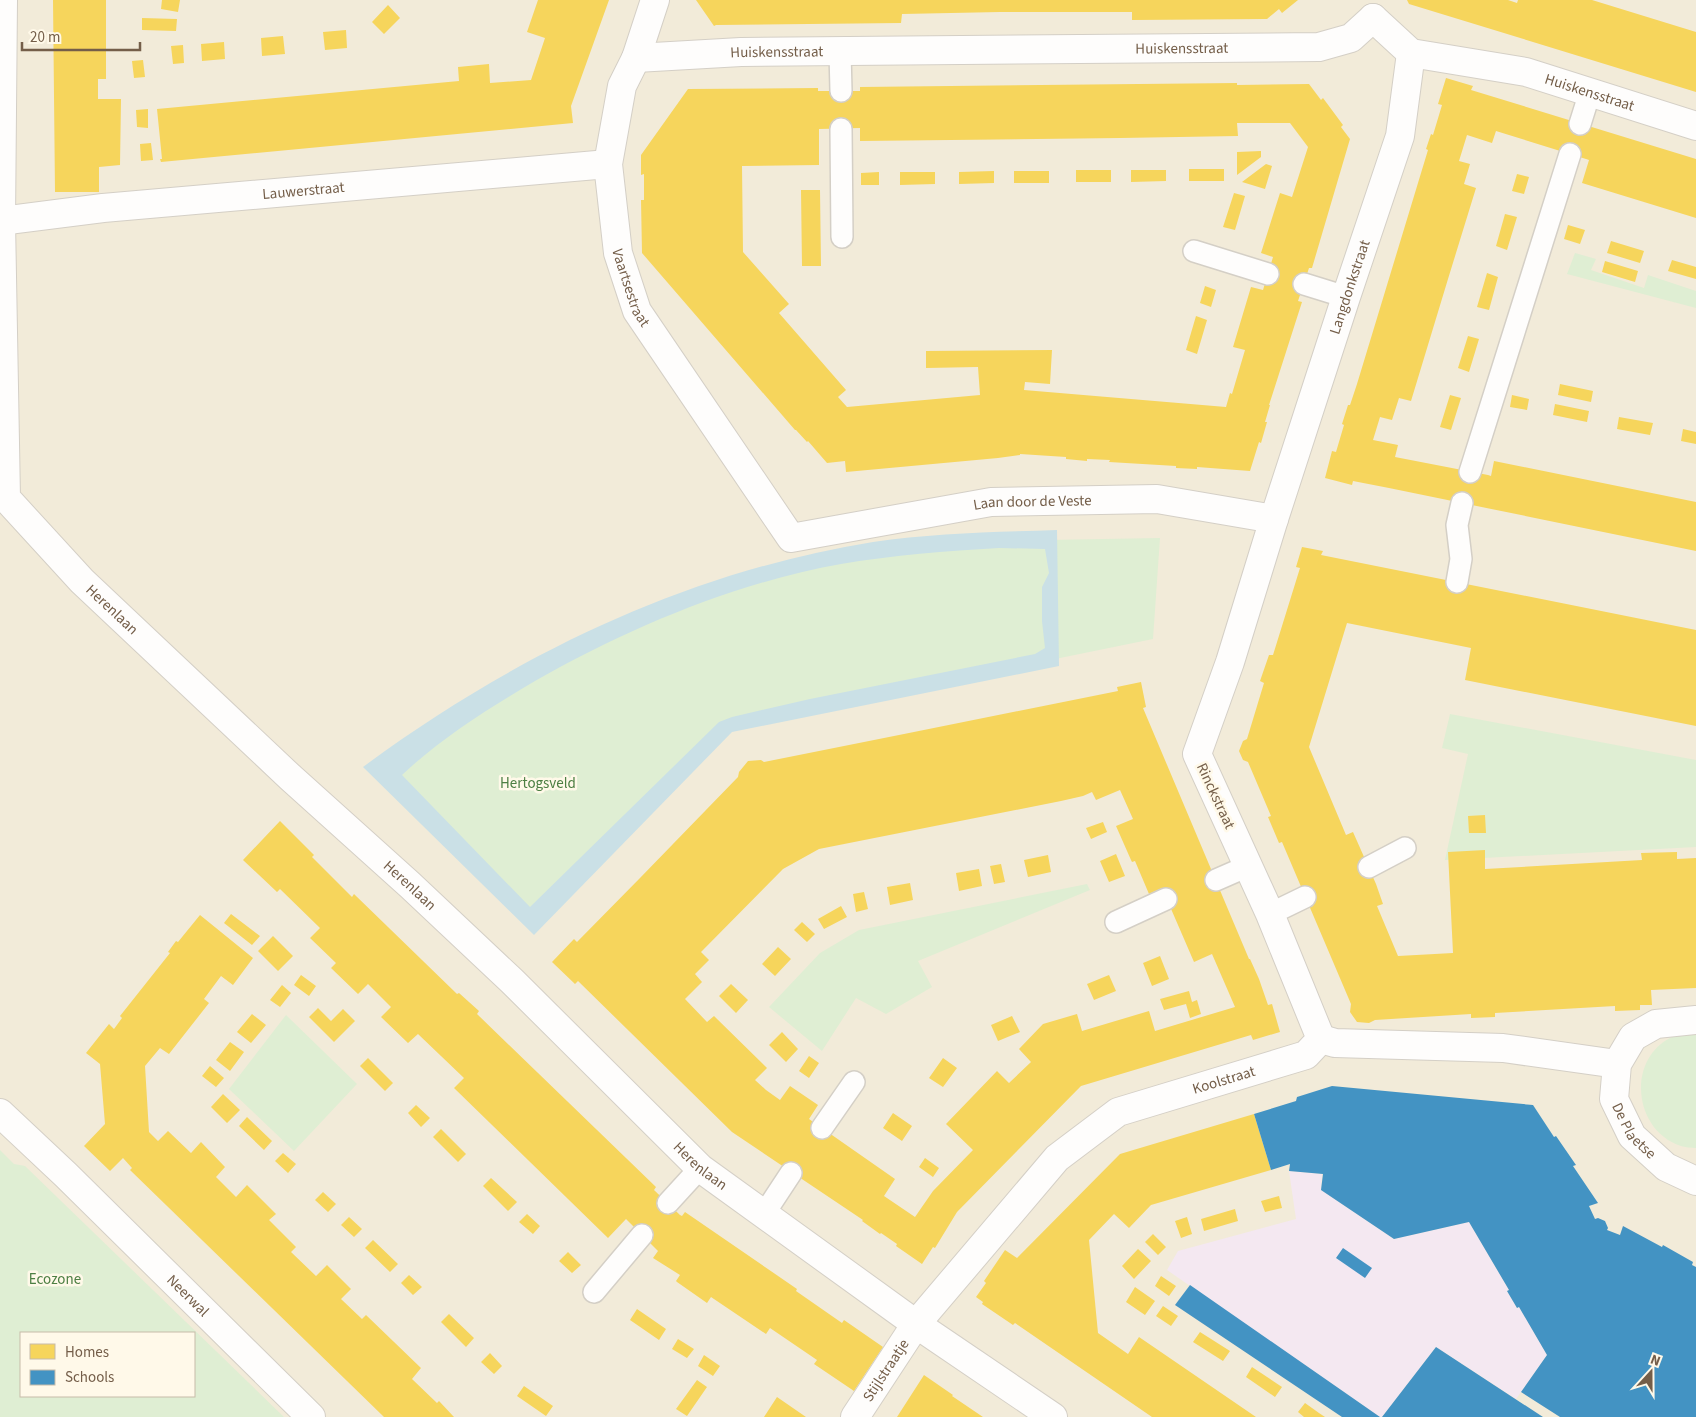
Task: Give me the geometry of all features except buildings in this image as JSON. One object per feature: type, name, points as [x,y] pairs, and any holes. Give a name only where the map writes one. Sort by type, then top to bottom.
[{"type":"street","name":"Herenlaan","points":[[3,0],[0,221],[6,498],[82,580],[283,771],[410,885],[512,981],[700,1168],[916,1324],[1053,1417]]},
{"type":"street","name":"Vaartsestraat","points":[[655,0],[636,58],[622,86],[608,164],[618,253],[637,311],[791,538]]},
{"type":"street","name":"Huiskensstraat","points":[[636,58],[741,52],[1319,47],[1351,38],[1372,9],[1411,53],[1526,72],[1696,126]]},
{"type":"street","name":"Langdonkstraat","points":[[1274,519],[1400,136],[1411,53]]},
{"type":"street","name":"Lauwerstraat","points":[[0,221],[104,208],[608,164]]},
{"type":"street","name":"Laan door de Veste","points":[[791,538],[991,502],[1157,499],[1274,519]]},
{"type":"street","name":"Rinckstraat","points":[[1274,519],[1230,662],[1196,754],[1270,914],[1321,1039]]},
{"type":"street","name":"De Plaetse","points":[[1696,1020],[1656,1024],[1633,1037],[1617,1064],[1614,1099],[1632,1136],[1666,1167],[1696,1181]]},
{"type":"street","points":[[1321,1039],[1335,1043],[1503,1048],[1617,1064]]},
{"type":"street","name":"Koolstraat","points":[[916,1324],[1057,1158],[1118,1112],[1306,1055],[1321,1039]]},
{"type":"street","name":"Neerwal","points":[[0,1114],[66,1175],[311,1417]]},
{"type":"street","name":"Stijlstraatje","points":[[855,1417],[916,1324]]},
{"type":"lane","points":[[840,52],[841,91]]},
{"type":"lane","points":[[1580,124],[1590,92]]},
{"type":"lane","points":[[841,129],[842,237]]},
{"type":"lane","points":[[1470,472],[1570,154]]},
{"type":"lane","points":[[1194,251],[1268,274]]},
{"type":"lane","points":[[1304,284],[1346,297]]},
{"type":"lane","points":[[1457,582],[1461,559],[1456,524],[1462,503]]},
{"type":"lane","points":[[1369,867],[1405,848]]},
{"type":"lane","points":[[1216,880],[1248,866]]},
{"type":"lane","points":[[1270,914],[1305,897]]},
{"type":"lane","points":[[1116,922],[1166,899]]},
{"type":"lane","points":[[822,1128],[854,1082]]},
{"type":"lane","points":[[668,1203],[700,1168]]},
{"type":"lane","points":[[764,1214],[791,1173]]},
{"type":"lane","points":[[594,1292],[642,1235]]},
{"type":"shaded area","points":[[0,0],[1696,0],[1696,1417],[0,1417]]},
{"type":"shaded area","points":[[1289,1171],[1322,1174],[1321,1190],[1394,1239],[1469,1222],[1509,1290],[1507,1291],[1517,1308],[1519,1307],[1547,1355],[1516,1399],[1436,1347],[1382,1417],[1380,1417],[1167,1270],[1178,1251],[1296,1219]]},
{"type":"green space","points":[[1575,253],[1596,259],[1591,270],[1644,288],[1648,275],[1696,291],[1696,308],[1567,274]]},
{"type":"green space","name":"Hertogsveld","points":[[1160,538],[1153,639],[731,725],[534,920],[382,770],[528,676],[752,576],[940,542]]},
{"type":"green space","points":[[1450,714],[1696,760],[1696,847],[1445,860],[1468,754],[1442,748]]},
{"type":"green space","points":[[1087,884],[1090,890],[918,961],[932,987],[886,1014],[856,998],[822,1051],[769,1007],[820,953],[859,930]]},
{"type":"green space","points":[[286,1015],[357,1084],[294,1151],[229,1089]]},
{"type":"green space","points":[[1696,1031],[1696,1148],[1681,1146],[1665,1138],[1653,1126],[1645,1111],[1641,1095],[1642,1078],[1647,1062],[1656,1049],[1670,1038]]},
{"type":"green space","name":"Ecozone","points":[[0,1150],[14,1164],[25,1166],[284,1417],[0,1417]]},
{"type":"water","points":[[1057,530],[1059,666],[732,732],[534,935],[363,767],[420,727],[480,689],[541,655],[604,624],[669,597],[736,574],[804,556],[873,542],[988,532]],"holes":[[[979,549],[1045,549],[1049,573],[1042,587],[1042,621],[1045,648],[1035,654],[810,699],[732,717],[719,722],[530,907],[402,775],[417,761],[466,724],[535,681],[607,643],[722,595],[801,572],[861,561]]]}]
